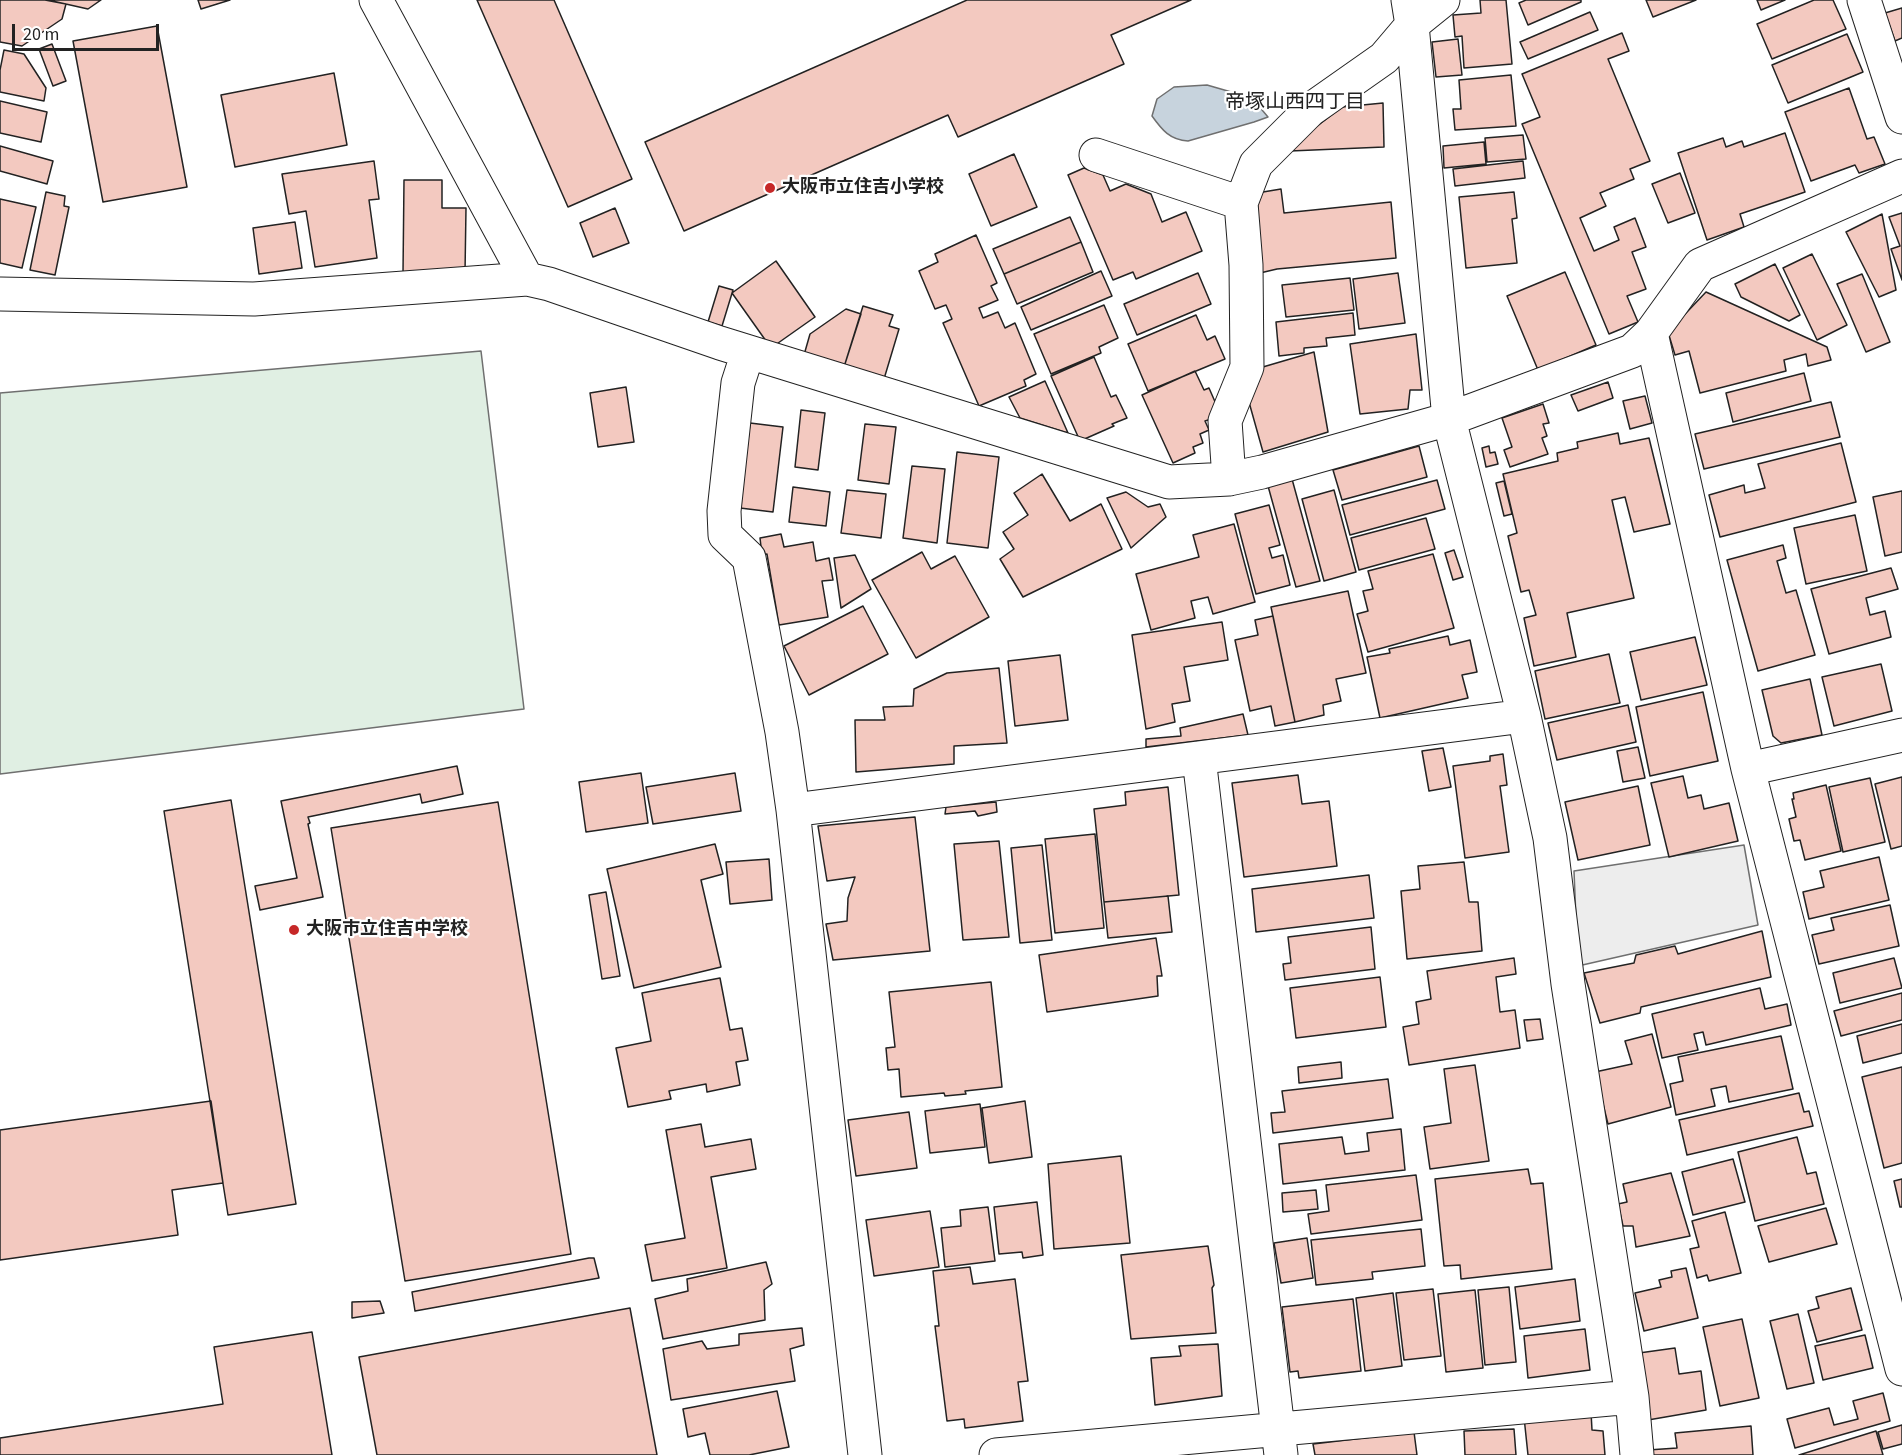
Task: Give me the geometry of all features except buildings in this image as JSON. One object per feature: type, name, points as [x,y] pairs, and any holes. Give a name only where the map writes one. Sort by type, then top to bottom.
[{"type":"street","points":[[376,0],[527,279]]},
{"type":"street","points":[[1229,479],[1225,421],[1247,368],[1246,265],[1241,203],[1256,164],[1310,110],[1384,58],[1410,13],[1443,0]]},
{"type":"street","points":[[1864,0],[1902,117]]},
{"type":"street","points":[[1410,13],[1449,419],[1524,716],[1550,838],[1568,984],[1632,1397],[1637,1455]]},
{"type":"street","points":[[1096,155],[1241,203]]},
{"type":"street","points":[[0,294],[254,299],[527,279],[549,284],[748,352],[1169,482],[1229,479],[1262,472],[1449,419],[1632,351],[1651,333],[1700,265],[1902,176]]},
{"type":"street","points":[[1651,333],[1748,769],[1902,1369]]},
{"type":"street","points":[[748,352],[738,383],[724,511],[725,536],[749,558],[782,732],[794,810],[865,1455]]},
{"type":"street","points":[[794,810],[1524,716]]},
{"type":"street","points":[[1748,769],[1902,735]]},
{"type":"street","points":[[1198,758],[1280,1442]]},
{"type":"street","points":[[996,1455],[1280,1442],[1632,1397]]},
{"type":"green space","points":[[481,351],[524,709],[0,774],[0,393]]},
{"type":"shaded area","points":[[1207,85],[1252,98],[1268,117],[1188,141],[1176,139],[1167,133],[1152,116],[1157,99],[1174,87]]},
{"type":"shaded area","points":[[1744,845],[1758,925],[1578,966],[1574,871]]},
{"type":"place","name":"大阪市立住吉小学校","points":[[770,188]]},
{"type":"place","name":"大阪市立住吉中学校","points":[[294,930]]},
{"type":"district","name":"帝塚山西四丁目","points":[[1295,104]]}]
